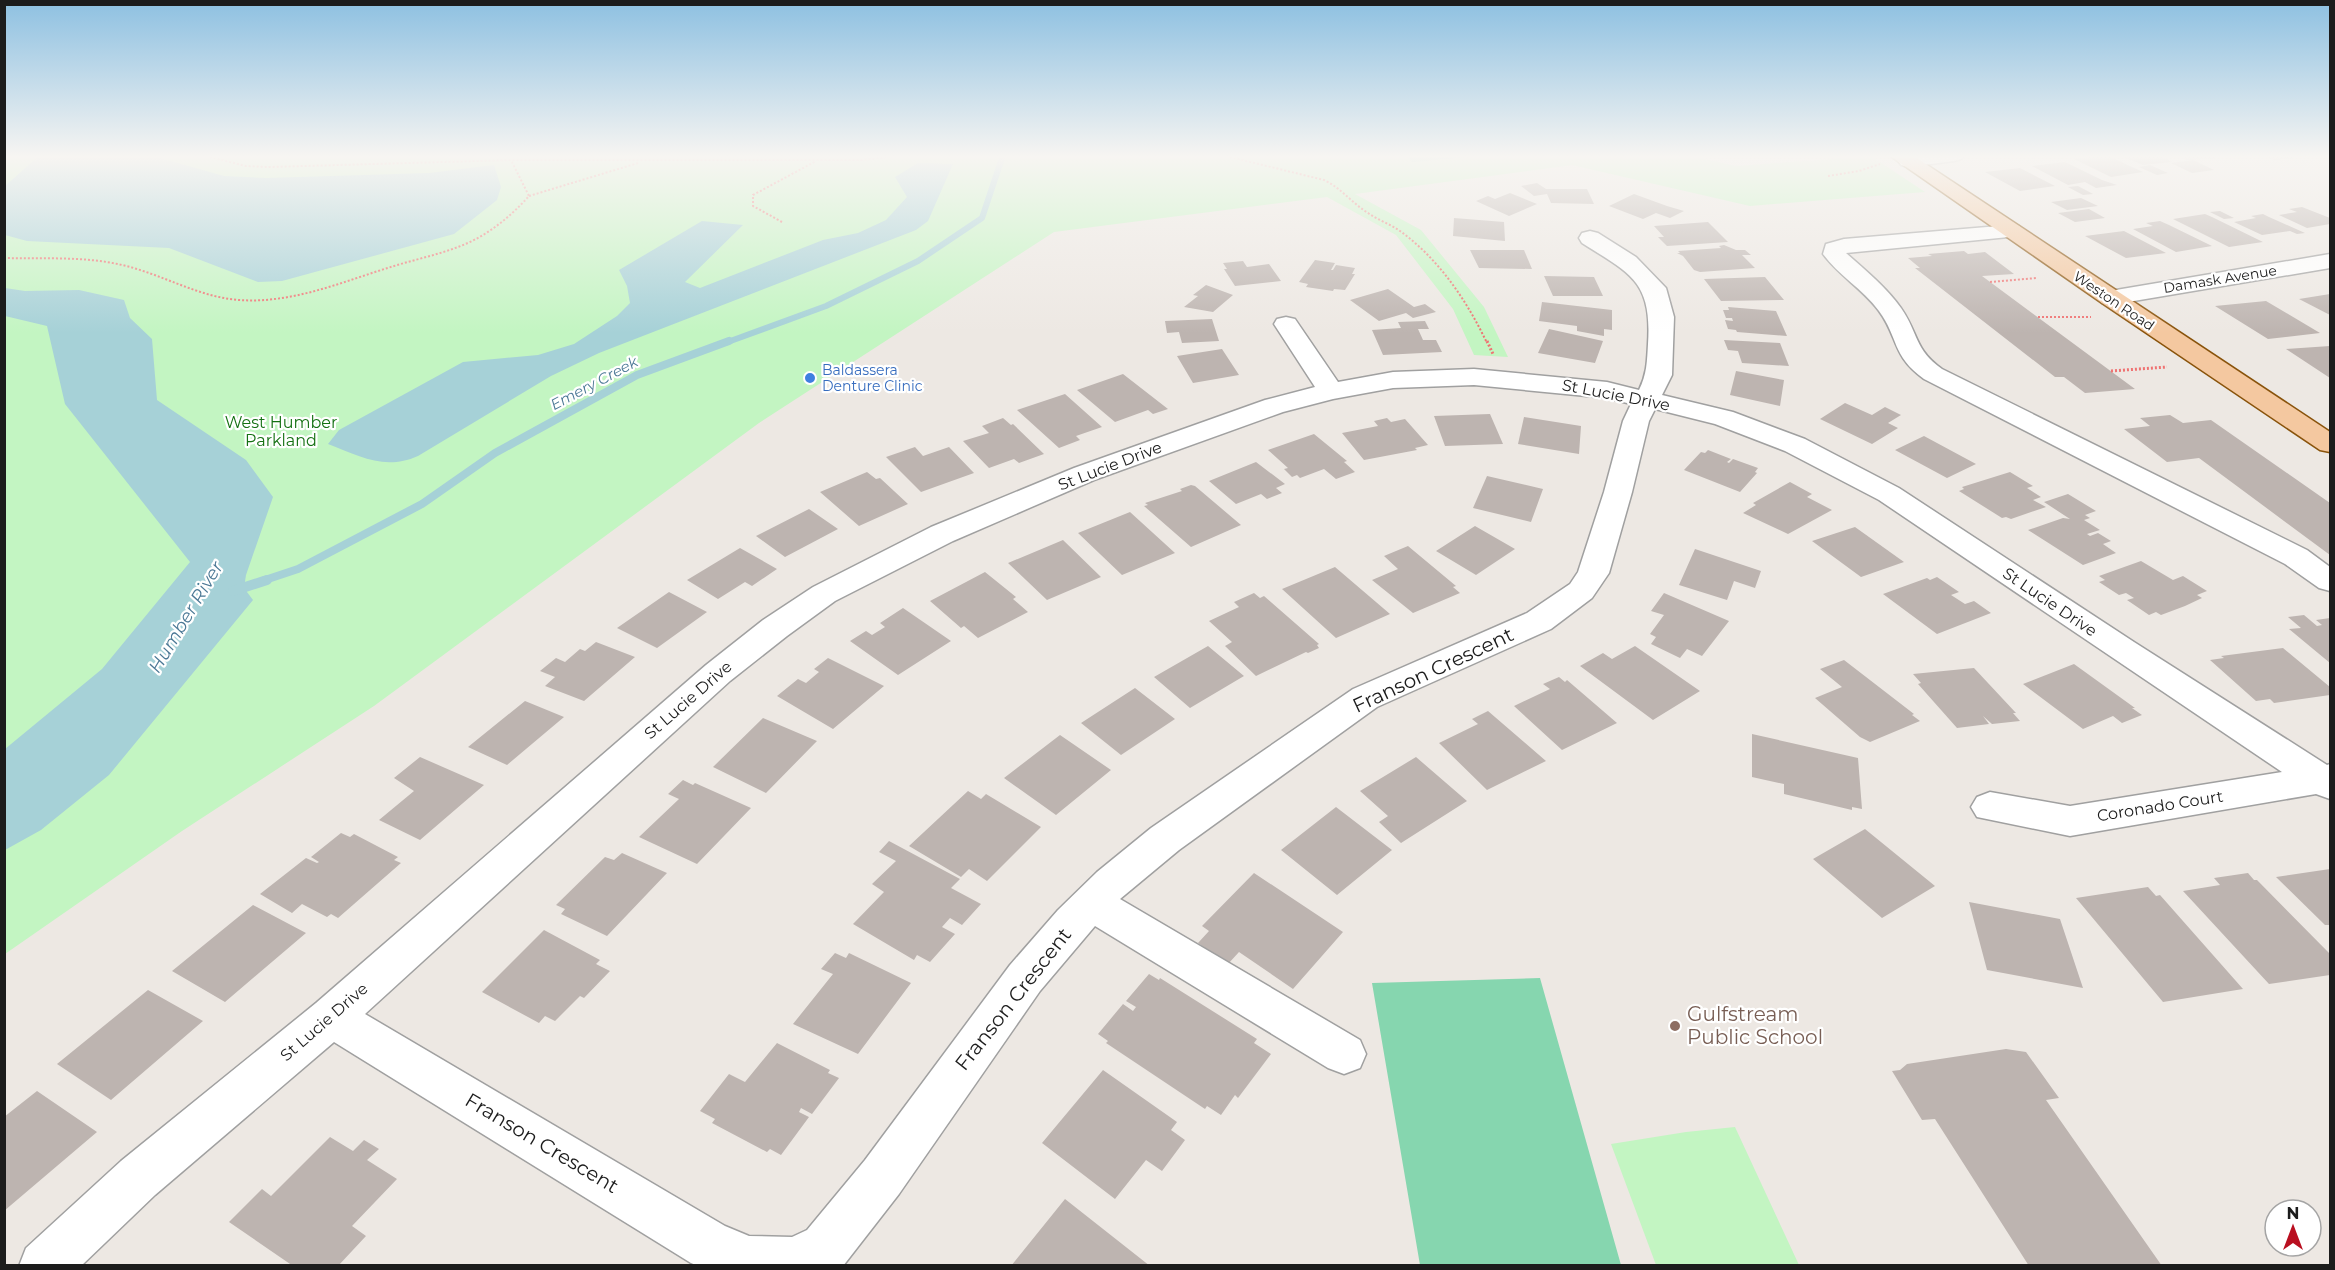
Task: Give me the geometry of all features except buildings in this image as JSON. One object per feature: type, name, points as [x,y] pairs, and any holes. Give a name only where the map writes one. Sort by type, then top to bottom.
[{"type":"main road","name":"Weston Road","points":[[1984,214],[2331,444]]},
{"type":"street","points":[[2011,231],[1844,246],[1834,249],[1834,254],[1894,315],[1909,353],[1920,365],[2296,557],[2331,581]]},
{"type":"street","name":"Franson Crescent","points":[[331,1017],[709,1245],[749,1261],[793,1262],[825,1248],[882,1177],[1024,978],[1111,883],[1165,839],[1365,698],[1539,621],[1581,591],[1593,573],[1618,492],[1636,421],[1659,375],[1662,317],[1654,288],[1628,262],[1590,238]]},
{"type":"street","name":"Damask Avenue","points":[[2110,298],[2331,261]]},
{"type":"street","points":[[1286,324],[1331,391]]},
{"type":"street","name":"St Lucie Drive","points":[[45,1266],[138,1178],[331,1017],[718,673],[774,627],[824,594],[942,534],[1084,474],[1274,406],[1331,391],[1444,376],[1505,379],[1582,386],[1724,417],[1795,445],[1889,494],[2132,656],[2328,781]]},
{"type":"street","name":"Coronado Court","points":[[1990,807],[2070,821],[2328,781]]},
{"type":"street","points":[[1092,903],[1344,1054]]},
{"type":"path","points":[[4,258],[120,264],[144,270],[218,298],[248,301],[314,290],[452,249],[484,235],[510,214]]},
{"type":"path","points":[[768,214],[782,222]]},
{"type":"path","points":[[1370,214],[1406,236],[1442,269],[1485,337],[1505,379]]},
{"type":"path","points":[[1990,282],[2047,277]]},
{"type":"path","points":[[2038,317],[2092,317]]},
{"type":"path","points":[[2111,371],[2175,366]]},
{"type":"green space","name":"West Humber Parkland","points":[[5,214],[1192,214],[1054,232],[759,423],[374,706],[182,831],[5,954]]},
{"type":"green space","name":"West Humber Parkland","points":[[1358,214],[1392,214],[1421,230],[1484,307],[1508,357],[1474,355],[1453,309],[1396,235]]},
{"type":"green space","points":[[1540,978],[1621,1265],[1420,1265],[1372,983]]},
{"type":"green space","points":[[1735,1127],[1799,1265],[1656,1265],[1611,1144]]},
{"type":"water","points":[[5,214],[479,214],[454,234],[282,281],[258,282],[169,248],[27,241],[5,235]]},
{"type":"water","points":[[891,214],[931,214],[928,221],[916,230],[599,353],[551,376],[418,456],[406,460],[383,462],[328,444],[339,430],[463,362],[538,355],[574,344],[617,316],[630,303],[627,286],[619,270],[702,221],[743,225],[685,282],[700,288],[823,240],[858,233],[886,220]]},
{"type":"water","name":"Humber River","points":[[5,288],[25,291],[79,290],[124,300],[130,318],[152,339],[157,400],[246,460],[273,497],[246,575],[244,588],[253,600],[109,775],[41,830],[5,850],[5,749],[102,669],[190,562],[65,404],[47,326],[5,316]]},
{"type":"waterway","name":"Emery Creek","points":[[725,343],[826,306],[918,261],[982,218],[983,214]]},
{"type":"waterway","name":"Emery Creek","points":[[262,581],[298,569],[422,504],[495,453],[637,375],[729,341]]},
{"type":"waterway","name":"Emery Creek","points":[[233,591],[267,580]]},
{"type":"place","name":"Baldassera Denture Clinic","points":[[810,378]]},
{"type":"place","name":"Gulfstream Public School","points":[[1675,1026]]}]
